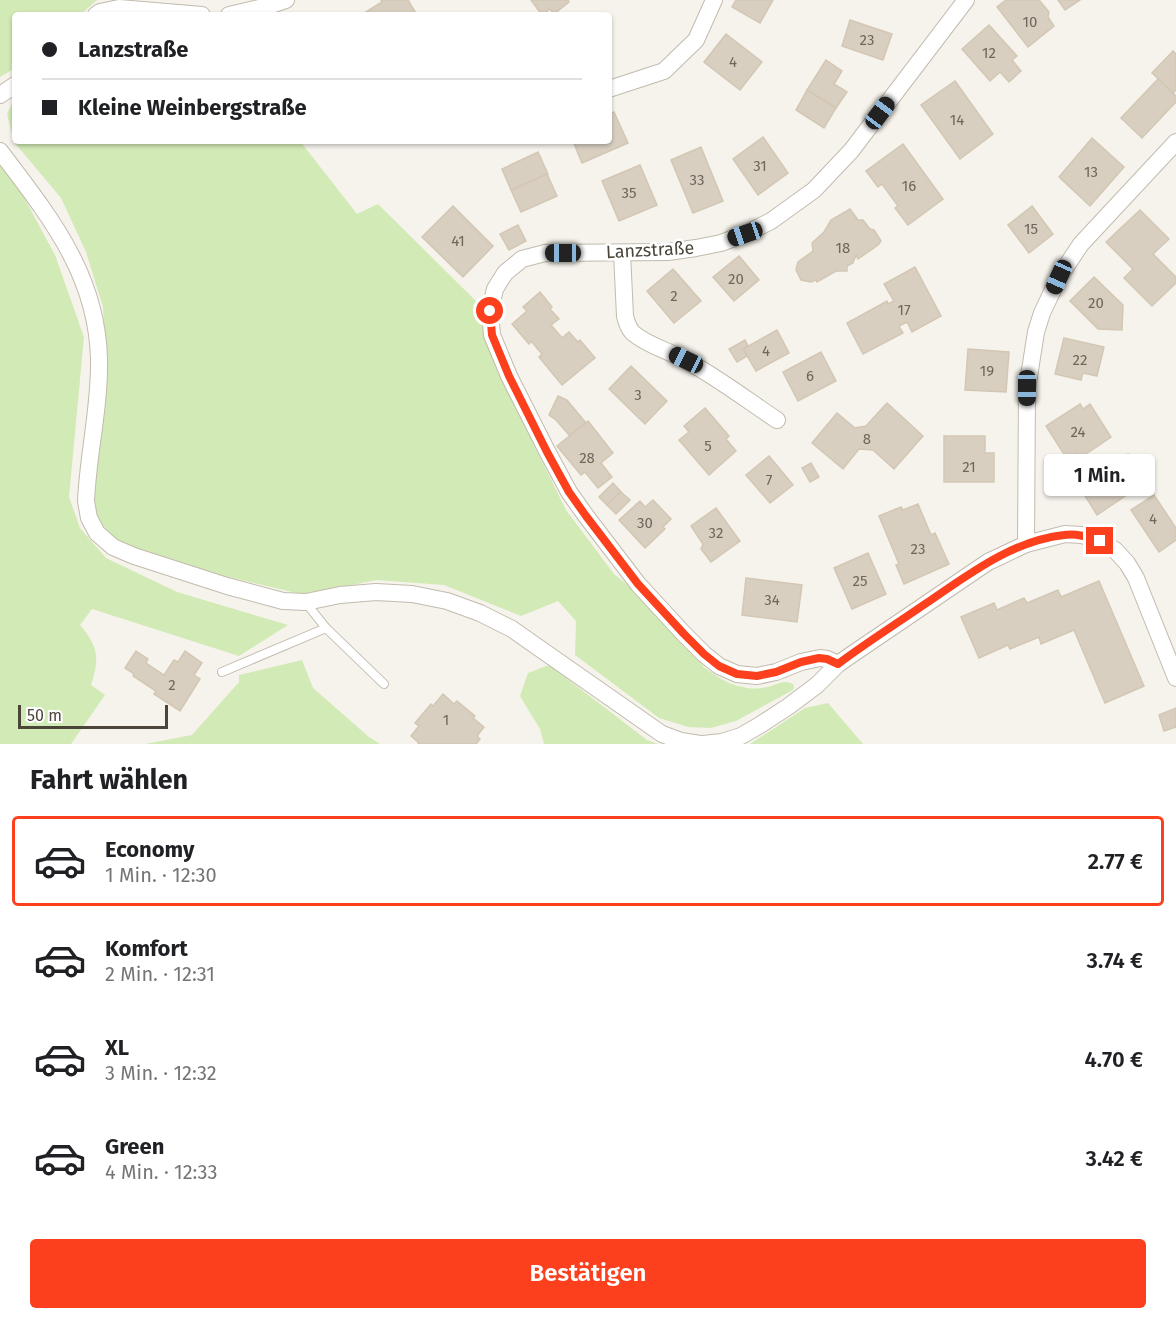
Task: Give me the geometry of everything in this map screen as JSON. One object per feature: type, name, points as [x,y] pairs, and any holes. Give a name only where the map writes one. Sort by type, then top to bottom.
[{"type":"street","points":[[242,12],[286,0]]},
{"type":"street","points":[[612,88],[664,71],[696,40],[714,0]]},
{"type":"street","name":"Lanzstraße","points":[[838,664],[819,658],[757,676],[737,674],[719,666],[684,634],[638,584],[569,492],[509,376],[492,335],[490,311],[495,289],[505,273],[522,259],[545,253],[668,252],[721,243],[771,221],[814,190],[851,151],[966,0]]},
{"type":"street","points":[[100,12],[119,8],[166,12]]},
{"type":"street","points":[[1026,544],[1027,388],[1036,332],[1042,313],[1059,277],[1081,244],[1176,142]]},
{"type":"street","points":[[0,152],[56,227],[82,277],[90,303],[99,359],[86,501],[89,518],[98,532],[113,547],[227,586],[283,601],[306,602],[340,595],[376,592],[412,594],[447,601],[480,613],[512,629],[662,734],[681,741],[702,744],[722,742],[741,736],[760,725],[817,685],[838,664],[870,641],[988,562],[1026,544],[1065,534],[1082,536],[1100,541],[1115,550],[1127,563],[1136,578],[1176,678]]},
{"type":"street","points":[[622,253],[625,316],[630,330],[641,338],[686,360],[777,420]]},
{"type":"lane","points":[[306,602],[326,628],[384,684]]},
{"type":"lane","points":[[222,672],[326,628]]},
{"type":"green space","points":[[0,0],[97,0],[83,12],[12,12],[12,70],[0,77]]},
{"type":"green space","points":[[12,103],[12,134],[7,114]]},
{"type":"green space","points":[[16,144],[302,144],[357,214],[378,204],[480,305],[480,314],[489,343],[508,392],[566,510],[614,574],[628,585],[705,668],[714,674],[746,688],[761,688],[787,682],[794,685],[793,690],[736,721],[711,728],[688,727],[659,718],[575,655],[576,621],[558,601],[521,616],[444,585],[376,580],[305,595],[169,563],[117,540],[98,521],[92,502],[106,379],[103,307],[86,252],[61,198]]},
{"type":"green space","points":[[0,165],[20,190],[55,255],[84,337],[69,497],[80,528],[106,558],[177,592],[288,625],[239,656],[92,609],[80,625],[91,639],[96,653],[96,667],[91,685],[105,695],[71,744],[0,744]]},
{"type":"green space","points":[[302,660],[313,688],[380,744],[145,744],[192,735],[239,682],[239,675]]},
{"type":"green space","points":[[549,665],[647,740],[658,744],[544,744],[540,729],[520,696],[528,673]]},
{"type":"green space","points":[[828,703],[863,744],[750,744],[805,708]]},
{"type":"building","points":[[381,0],[408,0],[415,12],[366,12],[382,2]]},
{"type":"building","points":[[531,0],[568,0],[569,2],[556,12],[550,9],[540,12]]},
{"type":"building","points":[[736,0],[773,0],[760,23],[732,7]]},
{"type":"building","points":[[1006,0],[1039,0],[1049,12],[1048,17],[1054,26],[1028,47],[997,7]]},
{"type":"building","points":[[1058,0],[1080,0],[1065,10]]},
{"type":"building","points":[[850,20],[892,34],[883,60],[842,46]]},
{"type":"building","points":[[989,25],[1017,56],[1012,60],[1021,71],[1009,82],[1000,72],[990,81],[962,49]]},
{"type":"building","points":[[726,34],[762,62],[740,90],[704,62]]},
{"type":"building","points":[[1173,51],[1176,54],[1176,90],[1173,93],[1152,73]]},
{"type":"building","points":[[826,60],[842,71],[834,84],[847,92],[836,108],[807,90]]},
{"type":"building","points":[[1158,79],[1176,96],[1176,102],[1142,138],[1121,118]]},
{"type":"building","points":[[955,81],[993,134],[960,159],[921,105]]},
{"type":"building","points":[[807,90],[836,108],[824,128],[796,110]]},
{"type":"building","points":[[614,112],[628,143],[582,163],[574,144],[612,144],[612,113]]},
{"type":"building","points":[[763,137],[788,173],[758,195],[733,159]]},
{"type":"building","points":[[1092,138],[1124,167],[1090,206],[1059,177]]},
{"type":"building","points":[[903,144],[943,199],[908,225],[895,208],[898,206],[882,184],[878,187],[866,171]]},
{"type":"building","points":[[701,147],[723,201],[693,213],[671,160]]},
{"type":"building","points":[[538,152],[548,174],[511,190],[502,169]]},
{"type":"building","points":[[640,165],[657,205],[619,221],[602,181]]},
{"type":"building","points":[[547,174],[557,196],[521,212],[511,190]]},
{"type":"building","points":[[453,206],[493,246],[463,277],[422,237]]},
{"type":"building","points":[[1032,206],[1053,234],[1029,253],[1008,225]]},
{"type":"building","points":[[850,209],[858,220],[863,220],[870,229],[874,230],[881,241],[858,259],[856,255],[853,263],[847,266],[847,271],[836,271],[817,282],[816,280],[811,282],[801,280],[796,270],[798,262],[813,251],[812,243],[824,232],[831,220]]},
{"type":"building","points":[[1140,210],[1169,239],[1153,254],[1176,277],[1176,283],[1152,306],[1124,278],[1133,269],[1106,242]]},
{"type":"building","points":[[518,225],[526,241],[509,250],[500,234]]},
{"type":"building","points":[[739,256],[759,280],[734,301],[713,277]]},
{"type":"building","points":[[915,267],[941,316],[912,332],[907,322],[899,326],[903,333],[863,354],[847,323],[887,301],[888,304],[894,301],[884,284]]},
{"type":"building","points":[[673,269],[701,301],[674,323],[647,291]]},
{"type":"building","points":[[1094,277],[1123,305],[1122,330],[1098,329],[1070,301]]},
{"type":"building","points":[[540,292],[559,319],[551,325],[562,338],[569,332],[578,342],[580,340],[595,358],[562,385],[539,357],[542,354],[531,341],[529,344],[512,324],[527,311],[523,307]]},
{"type":"building","points":[[777,330],[789,353],[756,371],[743,349]]},
{"type":"building","points":[[1064,338],[1104,347],[1097,376],[1083,373],[1081,380],[1055,374]]},
{"type":"building","points":[[745,340],[748,346],[743,349],[747,356],[737,362],[729,349]]},
{"type":"building","points":[[968,349],[1009,352],[1006,392],[965,390]]},
{"type":"building","points":[[821,352],[836,381],[798,401],[783,372]]},
{"type":"building","points":[[631,366],[667,401],[645,424],[609,389]]},
{"type":"building","points":[[558,396],[567,400],[586,423],[570,436],[549,415]]},
{"type":"building","points":[[887,403],[923,436],[894,469],[873,450],[859,449],[843,469],[812,443],[837,413],[855,428],[866,426]]},
{"type":"building","points":[[1080,404],[1083,409],[1090,404],[1111,437],[1080,458],[1076,453],[1067,459],[1046,426]]},
{"type":"building","points":[[705,408],[729,436],[726,439],[736,451],[709,475],[679,440],[689,432],[684,426]]},
{"type":"building","points":[[588,421],[613,453],[601,463],[612,477],[598,488],[585,472],[581,475],[557,446]]},
{"type":"building","points":[[944,436],[985,436],[985,453],[994,453],[994,482],[944,482]]},
{"type":"building","points":[[1128,454],[1146,482],[1097,515],[1079,486]]},
{"type":"building","points":[[769,456],[793,485],[770,503],[746,475]]},
{"type":"building","points":[[811,463],[819,477],[810,482],[802,468]]},
{"type":"building","points":[[613,483],[621,492],[607,505],[599,497]]},
{"type":"building","points":[[621,492],[630,500],[616,514],[607,505]]},
{"type":"building","points":[[1154,495],[1176,528],[1176,540],[1159,552],[1131,510]]},
{"type":"building","points":[[653,500],[671,519],[663,527],[665,529],[645,548],[619,520],[640,501],[645,507]]},
{"type":"building","points":[[918,504],[931,535],[935,533],[949,564],[904,584],[896,565],[899,564],[879,516],[901,507],[903,510]]},
{"type":"building","points":[[716,508],[740,541],[711,562],[701,549],[703,544],[691,526]]},
{"type":"building","points":[[868,553],[886,594],[852,609],[834,568]]},
{"type":"building","points":[[746,578],[802,585],[797,622],[742,615]]},
{"type":"building","points":[[1099,581],[1144,686],[1105,703],[1074,630],[1041,644],[1039,637],[1010,649],[1008,645],[979,658],[961,617],[994,603],[997,610],[1024,598],[1027,603],[1058,590],[1061,597]]},
{"type":"building","points":[[136,651],[148,659],[146,663],[164,675],[174,660],[178,662],[185,651],[202,663],[194,675],[200,679],[180,711],[154,694],[156,691],[125,668]]},
{"type":"building","points":[[443,694],[454,704],[457,701],[484,727],[477,736],[480,739],[476,744],[418,744],[411,736],[419,726],[415,723]]},
{"type":"building","points":[[1176,708],[1176,727],[1164,731],[1159,715]]},
{"type":"route","points":[[490,311],[492,335],[509,376],[569,492],[638,584],[684,634],[719,666],[737,674],[757,676],[819,658],[838,664],[988,562],[1026,544],[1065,534],[1100,541]]}]
